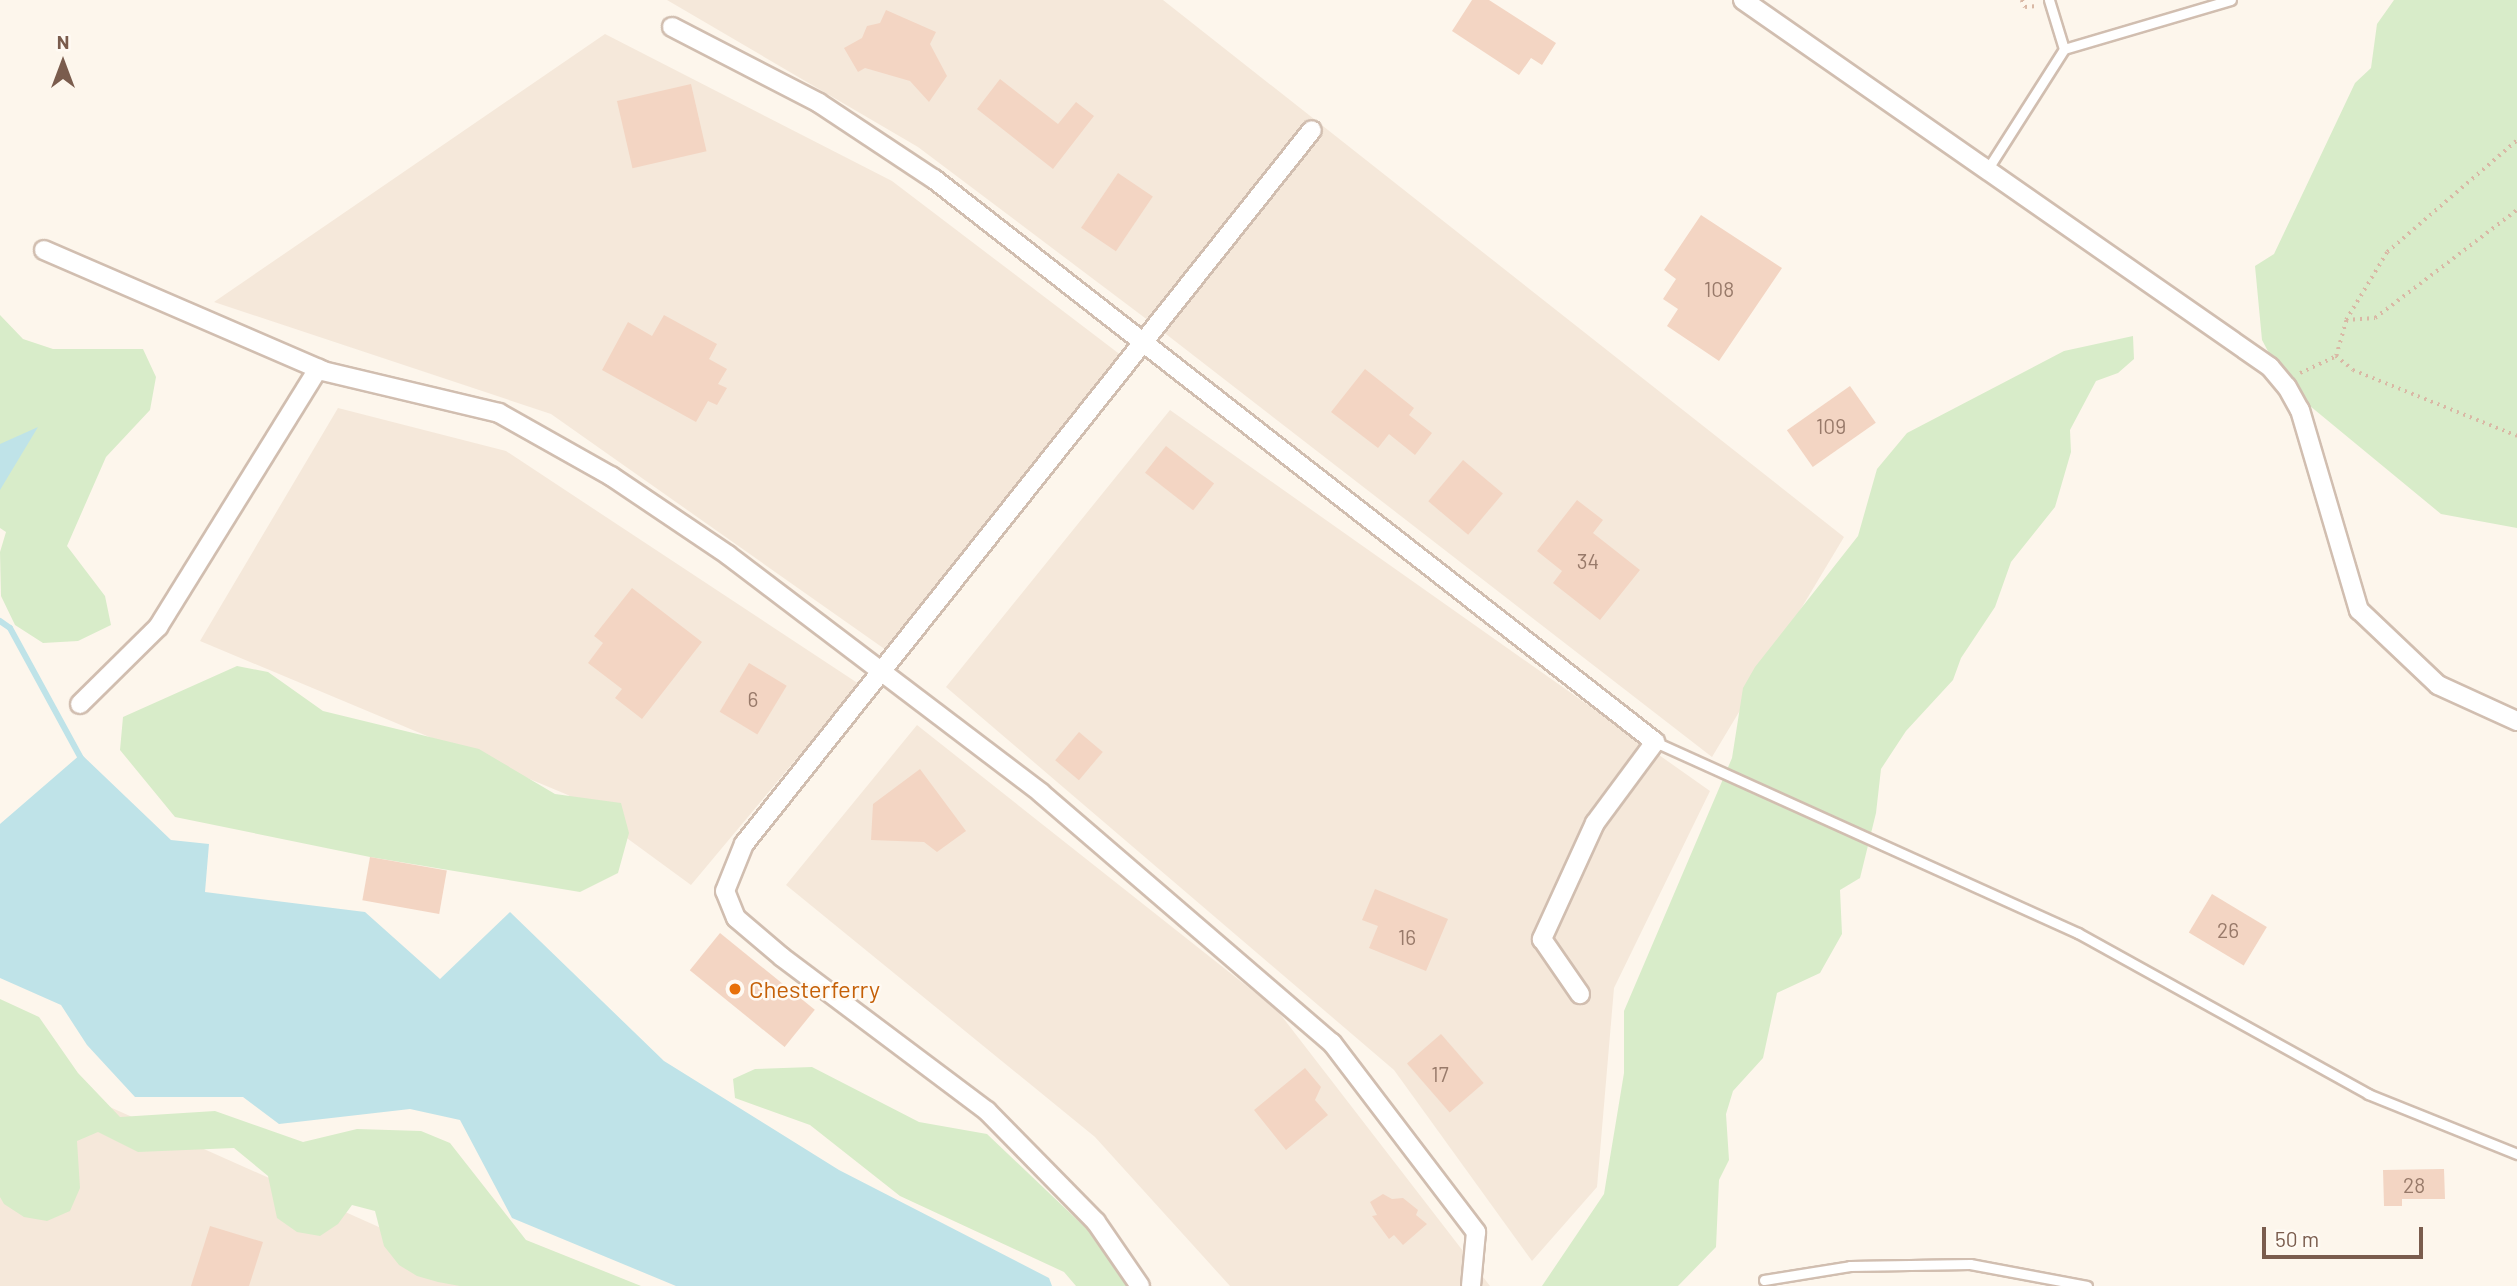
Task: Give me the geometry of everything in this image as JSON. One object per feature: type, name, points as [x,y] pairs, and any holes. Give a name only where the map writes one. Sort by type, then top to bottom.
[{"type":"street","points":[[1743,0],[2270,367],[2283,381],[2300,411],[2359,610],[2438,685],[2517,721]]},
{"type":"street","points":[[672,27],[819,103],[911,163],[1145,340],[1655,742],[1595,823],[1542,939],[1580,994]]},
{"type":"street","points":[[1140,1286],[1097,1222],[987,1111],[782,957],[736,918],[725,891],[744,844],[1312,130]]},
{"type":"street","points":[[44,250],[318,369],[499,413],[611,476],[728,555],[1041,793],[1332,1043],[1476,1232],[1471,1286]]},
{"type":"street","points":[[80,704],[158,628],[318,369]]},
{"type":"lane","points":[[2049,0],[2064,49]]},
{"type":"lane","points":[[1987,170],[2064,49],[2231,0]]},
{"type":"lane","points":[[1655,742],[2077,933],[2368,1094],[2517,1154]]},
{"type":"lane","points":[[1764,1280],[1850,1266],[1970,1264],[2087,1286]]},
{"type":"path","points":[[2022,0],[2025,7]]},
{"type":"path","points":[[2283,381],[2336,356],[2346,320],[2387,252],[2517,140]]},
{"type":"path","points":[[2346,320],[2375,318],[2517,210]]},
{"type":"path","points":[[2336,356],[2353,370],[2517,436]]},
{"type":"shaded area","points":[[667,0],[1163,0],[1844,537],[1712,757],[1153,324],[918,147]]},
{"type":"shaded area","points":[[605,34],[892,181],[1126,359],[886,650],[551,414],[214,302]]},
{"type":"shaded area","points":[[338,408],[506,451],[859,684],[691,885],[568,795],[200,641]]},
{"type":"shaded area","points":[[1170,410],[1710,791],[1614,988],[1597,1187],[1532,1261],[1394,1070],[946,687]]},
{"type":"shaded area","points":[[917,725],[1277,1010],[1490,1286],[1230,1286],[1095,1137],[786,885]]},
{"type":"shaded area","points":[[0,1058],[511,1286],[0,1286]]},
{"type":"green space","points":[[2394,0],[2517,0],[2517,528],[2441,514],[2287,387],[2262,340],[2255,266],[2274,254],[2355,83],[2371,68],[2377,24]]},
{"type":"green space","points":[[0,315],[23,339],[53,349],[143,349],[156,377],[150,410],[106,457],[67,546],[105,596],[111,625],[78,641],[43,643],[15,625],[1,596],[0,552],[6,532],[0,528]]},
{"type":"green space","points":[[2133,336],[2134,359],[2118,373],[2096,381],[2070,430],[2071,452],[2055,507],[2011,562],[1995,607],[1961,658],[1953,680],[1906,731],[1881,769],[1876,813],[1860,878],[1840,890],[1842,934],[1820,973],[1777,993],[1763,1058],[1733,1091],[1726,1114],[1729,1160],[1719,1180],[1716,1247],[1678,1286],[1542,1286],[1604,1194],[1624,1073],[1624,1011],[1732,758],[1743,688],[1755,667],[1858,536],[1877,469],[1907,433],[2064,351]]},
{"type":"green space","points":[[237,666],[268,672],[323,711],[479,749],[555,794],[621,803],[629,833],[618,873],[580,892],[370,857],[175,817],[120,750],[123,717]]},
{"type":"green space","points":[[0,999],[39,1017],[78,1073],[120,1117],[215,1111],[303,1142],[357,1129],[421,1131],[450,1143],[526,1240],[641,1286],[460,1286],[438,1282],[417,1276],[399,1265],[384,1246],[375,1211],[352,1205],[338,1224],[320,1236],[297,1232],[277,1218],[268,1176],[234,1148],[138,1152],[98,1132],[77,1141],[80,1188],[70,1211],[47,1221],[24,1217],[4,1204],[0,1197]]},
{"type":"green space","points":[[812,1067],[919,1122],[987,1134],[1109,1250],[1131,1286],[1076,1286],[1064,1272],[900,1196],[810,1125],[735,1098],[733,1079],[755,1069]]},
{"type":"water","points":[[38,427],[0,490],[0,444]]},
{"type":"water","points":[[81,754],[171,840],[209,844],[205,892],[365,912],[440,979],[510,912],[664,1061],[839,1170],[1049,1278],[1052,1286],[676,1286],[512,1218],[460,1120],[410,1109],[279,1124],[243,1097],[135,1097],[87,1045],[61,1005],[0,978],[0,824]]},
{"type":"building","points":[[1472,0],[1489,0],[1556,43],[1542,65],[1531,58],[1519,75],[1452,31]]},
{"type":"building","points":[[886,10],[936,32],[930,44],[947,76],[929,102],[910,81],[865,68],[858,72],[844,48],[862,38],[867,26],[880,23]]},
{"type":"building","points":[[1000,79],[1058,124],[1076,102],[1094,116],[1053,169],[977,109]]},
{"type":"building","points":[[691,84],[707,151],[632,168],[617,101]]},
{"type":"building","points":[[1118,173],[1153,196],[1116,251],[1081,228]]},
{"type":"building","points":[[1701,215],[1782,268],[1719,361],[1667,326],[1678,309],[1663,299],[1676,279],[1664,270]]},
{"type":"building","points":[[664,315],[717,344],[709,359],[727,369],[718,384],[727,388],[717,405],[708,401],[696,422],[602,370],[628,322],[652,336]]},
{"type":"building","points":[[1365,369],[1414,408],[1409,415],[1432,433],[1415,455],[1389,434],[1378,448],[1331,412]]},
{"type":"building","points":[[1850,386],[1876,423],[1813,467],[1787,430]]},
{"type":"building","points":[[1166,446],[1214,484],[1193,510],[1145,473]]},
{"type":"building","points":[[1463,460],[1503,493],[1468,535],[1428,501]]},
{"type":"building","points":[[1577,500],[1603,520],[1593,533],[1640,570],[1600,620],[1553,583],[1562,571],[1537,551]]},
{"type":"building","points":[[632,588],[702,642],[642,719],[615,698],[622,689],[588,663],[603,643],[594,636]]},
{"type":"building","points":[[749,663],[787,686],[757,735],[720,712]]},
{"type":"building","points":[[1079,732],[1103,752],[1079,780],[1055,760]]},
{"type":"building","points":[[920,769],[966,831],[937,852],[924,842],[871,840],[873,804]]},
{"type":"building","points":[[370,857],[447,871],[439,914],[362,900]]},
{"type":"building","points":[[1375,889],[1448,919],[1426,971],[1369,948],[1378,926],[1362,920]]},
{"type":"building","points":[[2212,894],[2267,927],[2244,966],[2189,933]]},
{"type":"building","points":[[720,933],[815,1010],[785,1047],[690,970]]},
{"type":"building","points":[[1441,1034],[1484,1083],[1450,1113],[1407,1064]]},
{"type":"building","points":[[1305,1068],[1321,1087],[1315,1100],[1328,1115],[1286,1150],[1254,1110]]},
{"type":"building","points":[[2444,1169],[2445,1199],[2402,1199],[2402,1206],[2384,1206],[2383,1170]]},
{"type":"building","points":[[1383,1194],[1392,1199],[1403,1198],[1418,1210],[1416,1215],[1427,1224],[1403,1245],[1394,1235],[1389,1239],[1372,1216],[1377,1215],[1370,1202]]},
{"type":"building","points":[[210,1226],[263,1242],[249,1286],[191,1286]]},
{"type":"waterway","points":[[0,621],[10,628],[82,760]]},
{"type":"place","name":"Chesterferry","points":[[735,989]]}]
